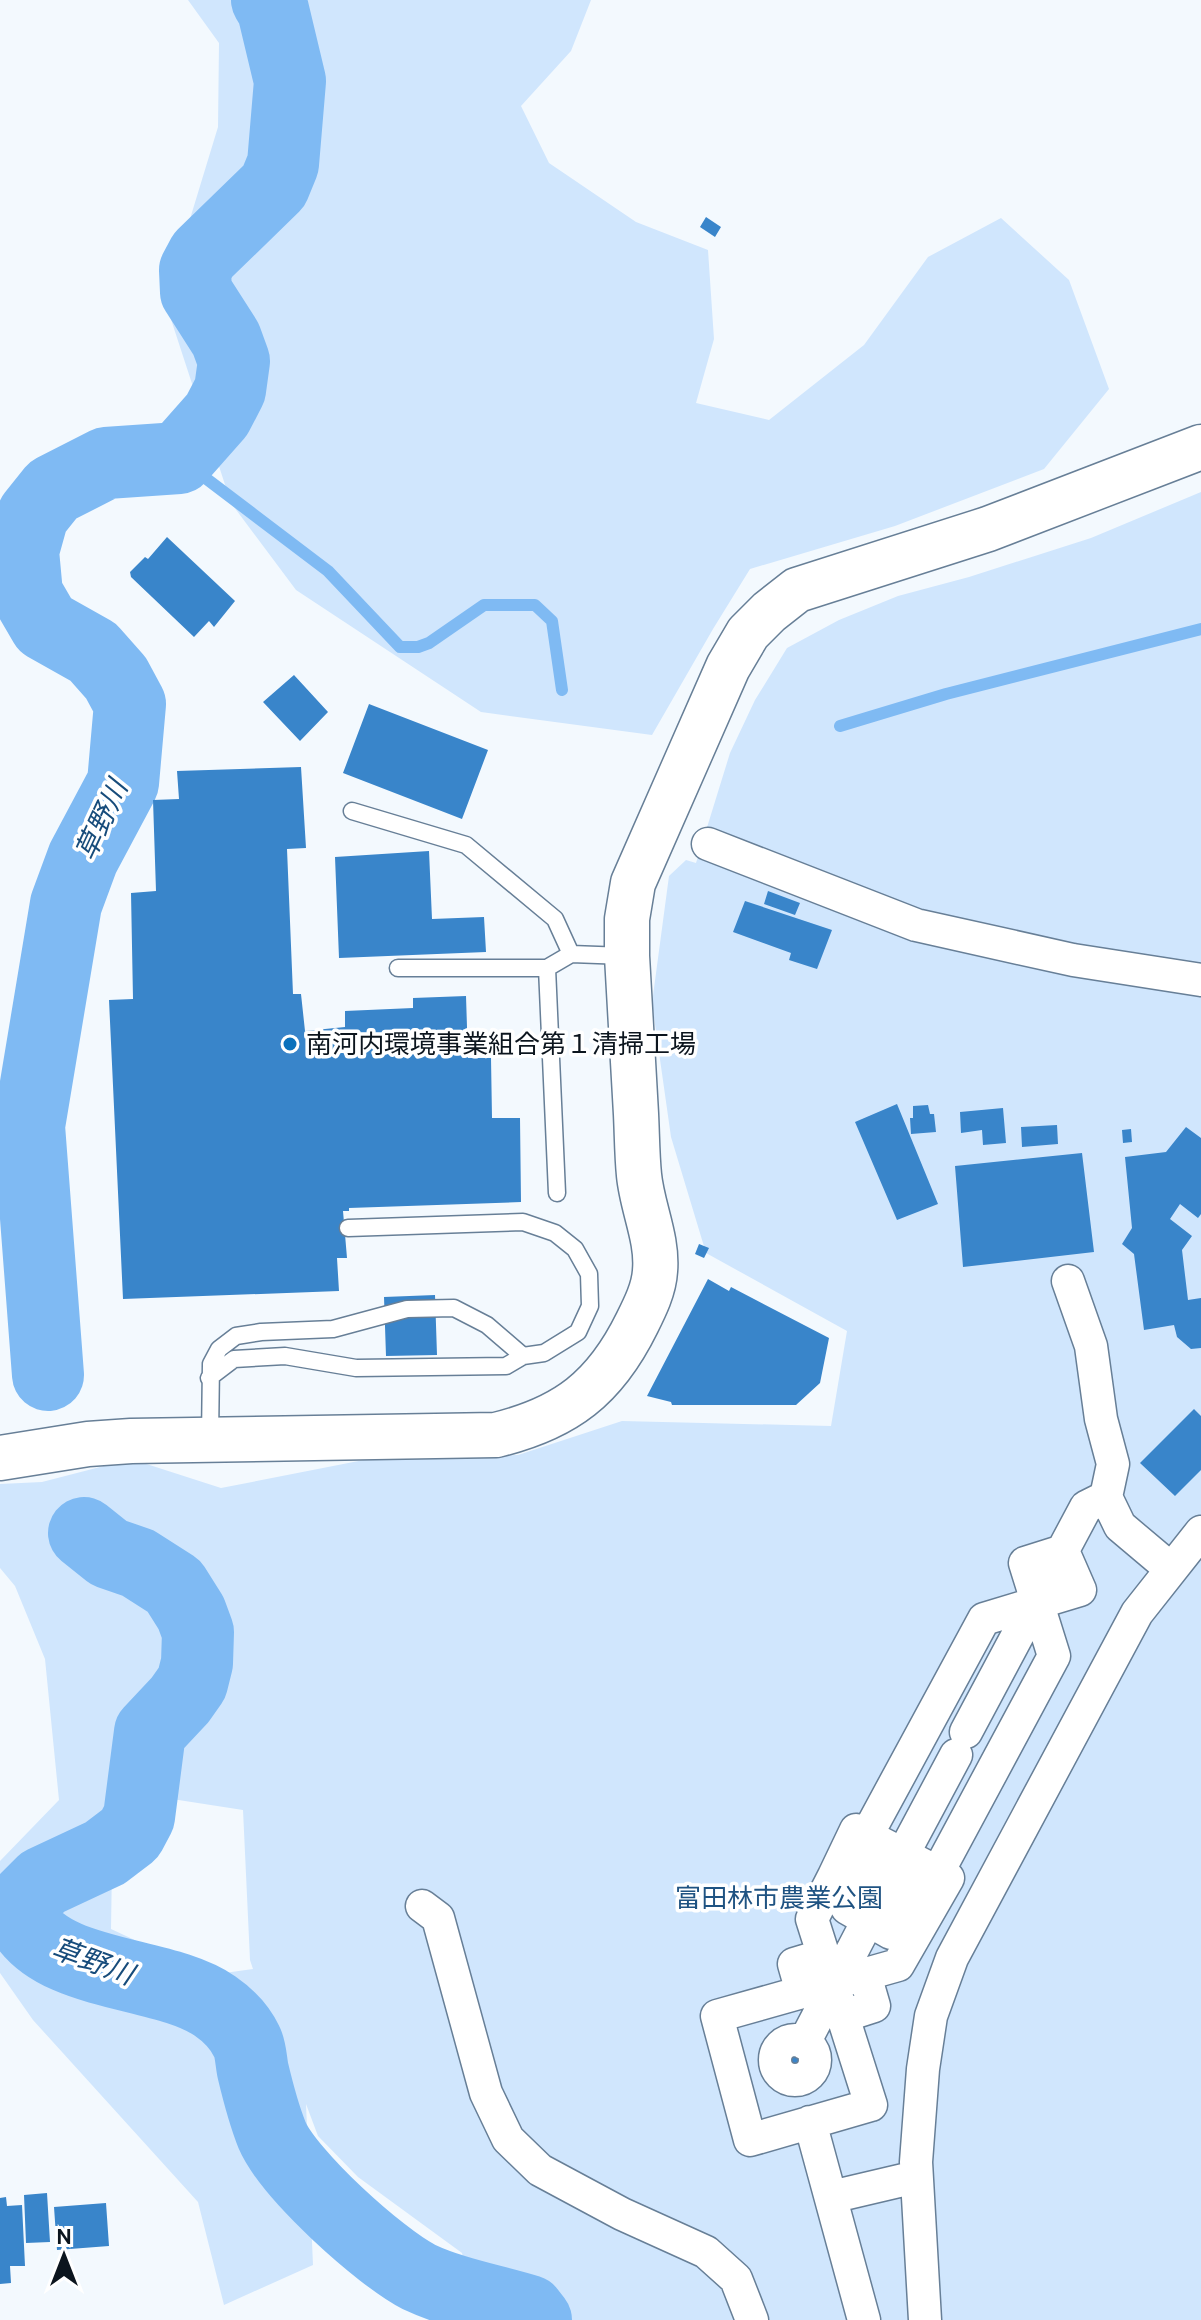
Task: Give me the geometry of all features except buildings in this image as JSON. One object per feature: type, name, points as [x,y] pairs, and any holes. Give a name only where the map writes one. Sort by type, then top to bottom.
[{"type":"street","points":[[0,1458],[88,1444],[496,1435],[529,1427],[565,1409],[595,1386],[615,1364],[629,1339],[647,1303],[655,1271],[650,1226],[639,1177],[627,956],[627,919],[633,883],[728,667],[748,633],[797,590],[988,529],[1201,447]]},
{"type":"street","points":[[708,844],[916,925],[1073,960],[1201,980]]},
{"type":"street","points":[[1068,1281],[1091,1346],[1101,1419],[1113,1464],[1106,1497],[1120,1526],[1171,1569]]},
{"type":"street","points":[[796,2057],[808,1983],[880,1899],[997,1673],[1036,1616],[1063,1551],[1086,1507],[1106,1497]]},
{"type":"street","points":[[925,2320],[916,2177],[923,2069],[931,2016],[952,1958],[1137,1613],[1201,1532]]},
{"type":"street","points":[[898,1965],[867,1835],[982,1623],[1036,1616]]},
{"type":"street","points":[[812,1919],[880,1899],[938,1872],[1034,1693],[1036,1616]]},
{"type":"street","points":[[965,1655],[1034,1693]]},
{"type":"street","points":[[907,1761],[1016,1728]]},
{"type":"street","points":[[961,1744],[978,1799]]},
{"type":"street","points":[[867,1835],[856,1830],[880,1899],[898,1965]]},
{"type":"street","points":[[812,1919],[948,1878],[938,1872]]},
{"type":"street","points":[[422,1906],[438,1918],[486,2093],[508,2139],[540,2170],[622,2214],[706,2252],[736,2279],[752,2320]]},
{"type":"street","points":[[812,1919],[808,1983],[796,2057],[864,2320]]},
{"type":"street","points":[[808,1983],[847,2030],[871,2105],[750,2140],[717,2016],[808,1983],[865,1975],[898,1965]]},
{"type":"street","points":[[734,2078],[796,2057],[847,2030],[874,2006],[865,1975]]},
{"type":"street","points":[[831,2197],[916,2177]]},
{"type":"lane","points":[[352,811],[466,845],[555,919],[571,954]]},
{"type":"lane","points":[[398,968],[547,968],[571,954],[627,956]]},
{"type":"lane","points":[[547,968],[557,1193]]},
{"type":"lane","points":[[209,1378],[234,1359],[285,1356],[356,1368],[506,1366],[523,1356],[544,1353],[578,1332],[590,1306],[589,1274],[575,1249],[555,1233],[523,1222],[348,1228]]},
{"type":"lane","points":[[210,1440],[211,1364],[219,1349],[236,1336],[333,1329],[407,1309],[454,1308],[487,1325],[523,1356]]},
{"type":"green space","points":[[188,0],[591,0],[571,51],[521,106],[549,163],[636,222],[708,250],[714,339],[696,403],[769,420],[864,345],[928,257],[1001,218],[1069,280],[1109,389],[1044,469],[895,526],[750,569],[652,735],[481,712],[296,590],[231,503],[165,301],[218,127],[219,43]]},
{"type":"green space","name":"富田林市農業公園","points":[[1201,492],[1201,2320],[477,2320],[462,2253],[358,2177],[318,2136],[306,2104],[313,2265],[224,2305],[198,2202],[33,2020],[0,1973],[0,1861],[59,1800],[45,1659],[15,1586],[0,1568],[0,1484],[42,1482],[131,1459],[221,1488],[379,1457],[518,1455],[622,1421],[831,1426],[847,1331],[706,1253],[671,1137],[652,1003],[669,876],[686,860],[696,863],[730,753],[755,700],[787,648],[839,620],[898,596],[1091,538]],"holes":[[[172,1799],[243,1810],[250,1960],[253,1969],[210,1975],[111,1929],[112,1865]]]},
{"type":"waterway","name":"草野川","points":[[48,1375],[29,1126],[66,904],[83,858],[123,783],[130,704],[116,678],[93,652],[45,625],[27,594],[23,551],[33,515],[53,490],[106,463],[179,458],[217,415],[230,390],[234,361],[226,339],[196,292],[195,270],[203,255],[274,186],[283,164],[290,81],[273,10],[267,0]]},
{"type":"waterway","points":[[179,458],[328,571],[400,647],[418,647],[429,643],[484,605],[535,605],[552,621],[562,690]]},
{"type":"waterway","points":[[840,726],[946,694],[1201,629]]},
{"type":"waterway","name":"草野川","points":[[84,1533],[109,1553],[138,1563],[174,1586],[191,1613],[198,1632],[197,1663],[192,1683],[150,1732],[139,1817],[130,1834],[105,1853],[43,1882],[27,1898],[21,1918],[36,1938],[57,1952],[82,1963],[193,1994],[215,2006],[229,2017],[247,2042],[272,2135],[297,2171],[337,2214],[382,2252],[419,2277],[459,2292],[529,2311],[536,2320]]},
{"type":"place","name":"南河内環境事業組合第１清掃工場","points":[[290,1044]]}]
